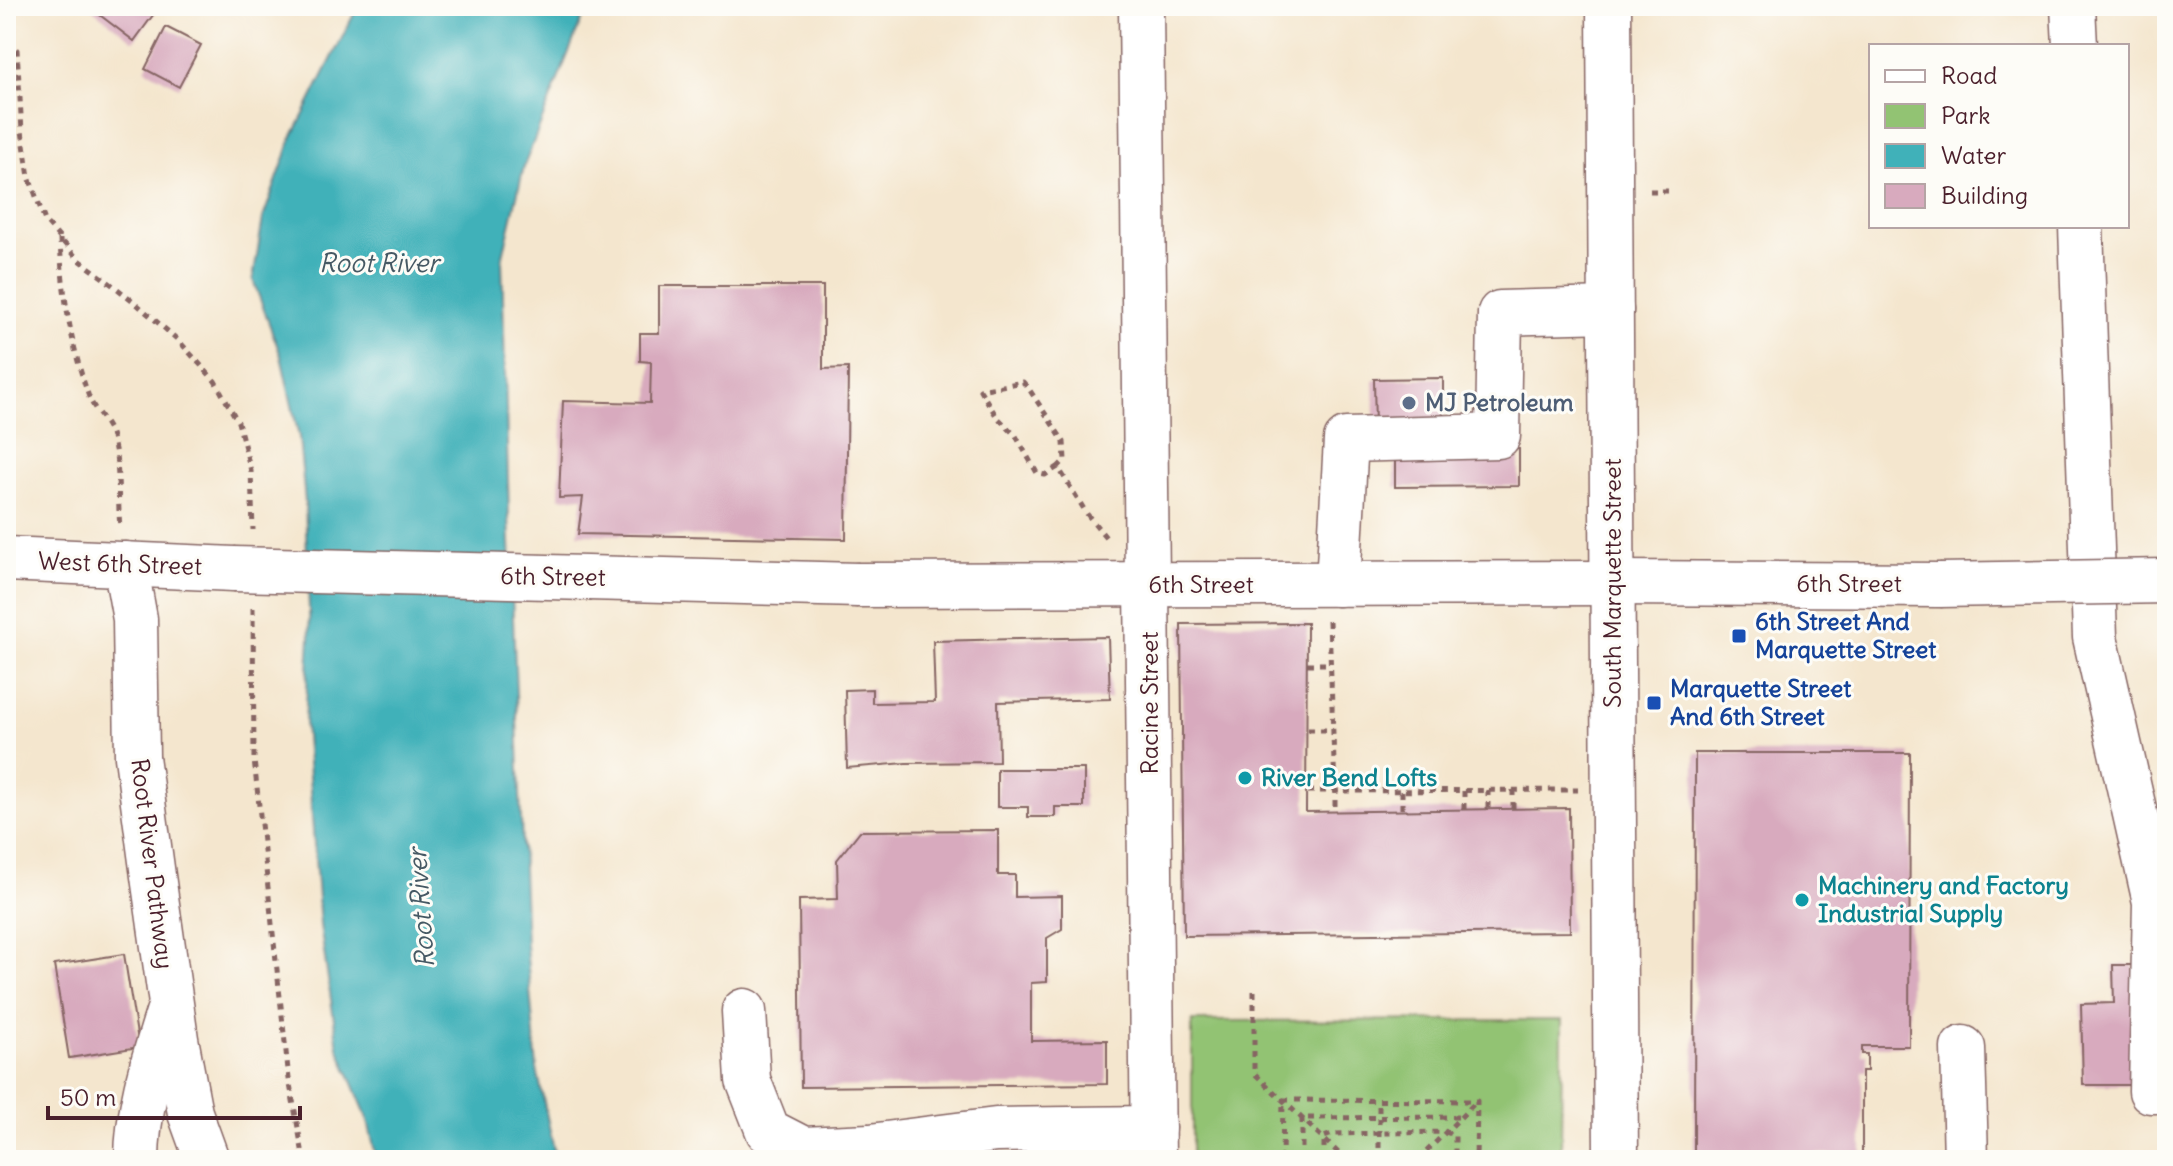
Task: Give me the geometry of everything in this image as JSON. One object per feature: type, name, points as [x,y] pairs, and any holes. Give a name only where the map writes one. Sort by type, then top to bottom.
[{"type":"street","name":"Racine Street","points":[[1141,6],[1153,1144]]},
{"type":"street","name":"South Marquette Street","points":[[1609,6],[1616,1160]]},
{"type":"street","points":[[2073,6],[2075,44]]},
{"type":"street","points":[[2081,228],[2095,637],[2161,902],[2151,1091],[2167,1091]]},
{"type":"street","points":[[1333,584],[1346,440],[1498,436],[1500,313],[1611,310]]},
{"type":"street","name":"West 6th Street","points":[[6,559],[234,569]]},
{"type":"street","name":"Root River Pathway","points":[[125,564],[135,619],[137,757],[171,1003],[190,1113],[207,1160]]},
{"type":"street","name":"6th Street","points":[[234,569],[858,585],[1940,585],[2167,581]]},
{"type":"street","points":[[137,1160],[137,1138],[151,1067],[171,1003]]},
{"type":"street","points":[[744,1011],[748,1080],[768,1131],[803,1149],[870,1146],[996,1130],[1153,1144]]},
{"type":"street","points":[[1963,1048],[1966,1160]]},
{"type":"path","points":[[8,40],[17,50],[22,131],[29,177],[45,221],[77,258],[179,341],[215,381],[238,422],[251,471],[253,497]]},
{"type":"path","points":[[1650,191],[1668,191]]},
{"type":"path","points":[[60,238],[62,283],[77,352],[90,400],[111,433],[118,473],[119,523],[125,564]]},
{"type":"path","points":[[1023,382],[1064,442],[1065,460],[1058,467],[1045,475],[1037,473],[1016,436],[997,417],[980,390],[1023,382]]},
{"type":"path","points":[[1058,467],[1087,514],[1149,585]]},
{"type":"path","points":[[1333,584],[1331,664],[1335,811]]},
{"type":"path","points":[[253,617],[254,760],[289,1079],[304,1160]]},
{"type":"path","points":[[1307,664],[1331,664]]},
{"type":"path","points":[[1308,730],[1333,730]]},
{"type":"path","points":[[1308,791],[1614,789]]},
{"type":"path","points":[[1488,790],[1488,810]]},
{"type":"path","points":[[1513,790],[1513,809]]},
{"type":"path","points":[[1402,791],[1402,811]]},
{"type":"path","points":[[1464,791],[1464,810]]},
{"type":"path","points":[[1254,991],[1254,1073],[1346,1160]]},
{"type":"path","points":[[1283,1100],[1477,1101]]},
{"type":"path","points":[[1282,1160],[1283,1100]]},
{"type":"path","points":[[1379,1100],[1379,1160]]},
{"type":"path","points":[[1418,1160],[1477,1101]]},
{"type":"path","points":[[1476,1160],[1477,1101]]},
{"type":"path","points":[[1302,1118],[1461,1117]]},
{"type":"path","points":[[1302,1118],[1302,1160]]},
{"type":"path","points":[[1324,1137],[1332,1134],[1446,1132],[1455,1136],[1455,1160]]},
{"type":"path","points":[[1324,1137],[1324,1160]]},
{"type":"green space","points":[[1562,1020],[1561,1160],[1192,1160],[1192,1021]]},
{"type":"water","name":"Root River","points":[[358,6],[587,6],[524,166],[502,260],[526,945],[537,1069],[556,1160],[377,1160],[367,1117],[338,1047],[320,925],[305,722],[310,637],[305,502],[299,437],[281,356],[253,280],[263,218],[292,138]]},
{"type":"building","points":[[88,6],[149,6],[156,11],[134,41]]},
{"type":"building","points":[[166,27],[201,45],[179,87],[145,69]]},
{"type":"building","points":[[659,286],[823,286],[823,369],[848,368],[846,539],[578,534],[583,497],[559,498],[563,401],[650,403],[651,362],[640,361],[640,333],[659,333]]},
{"type":"building","name":"MJ Petroleum","points":[[1443,378],[1443,427],[1375,428],[1374,379]]},
{"type":"building","points":[[1519,449],[1519,486],[1395,487],[1395,450]]},
{"type":"building","name":"River Bend Lofts","points":[[1307,623],[1306,812],[1569,808],[1570,932],[1184,936],[1181,624]]},
{"type":"building","points":[[1108,637],[1110,699],[998,702],[999,762],[906,763],[847,768],[845,690],[872,689],[872,703],[935,702],[933,641]]},
{"type":"building","name":"Machinery and Factory Industrial Supply","points":[[1695,753],[1910,753],[1909,1046],[1862,1046],[1862,1054],[1867,1054],[1867,1071],[1862,1071],[1862,1154],[1694,1154]]},
{"type":"building","points":[[997,769],[1084,769],[1084,807],[1055,807],[1055,817],[1028,817],[1028,807],[997,807]]},
{"type":"building","points":[[998,830],[998,875],[1015,875],[1015,897],[1062,896],[1062,929],[1047,938],[1047,982],[1031,983],[1031,1041],[1107,1040],[1107,1084],[801,1087],[799,900],[838,899],[837,860],[860,831]]},
{"type":"building","points":[[124,954],[139,1047],[69,1058],[54,965]]},
{"type":"building","points":[[2113,965],[2134,965],[2136,1085],[2083,1085],[2081,1004],[2114,1003]]},
{"type":"place","name":"MJ Petroleum","points":[[1409,403]]},
{"type":"place","name":"6th Street And Marquette Street","points":[[1739,636]]},
{"type":"place","name":"Marquette Street And 6th Street","points":[[1654,703]]},
{"type":"place","name":"River Bend Lofts","points":[[1245,778]]},
{"type":"place","name":"Machinery and Factory Industrial Supply","points":[[1802,900]]}]
